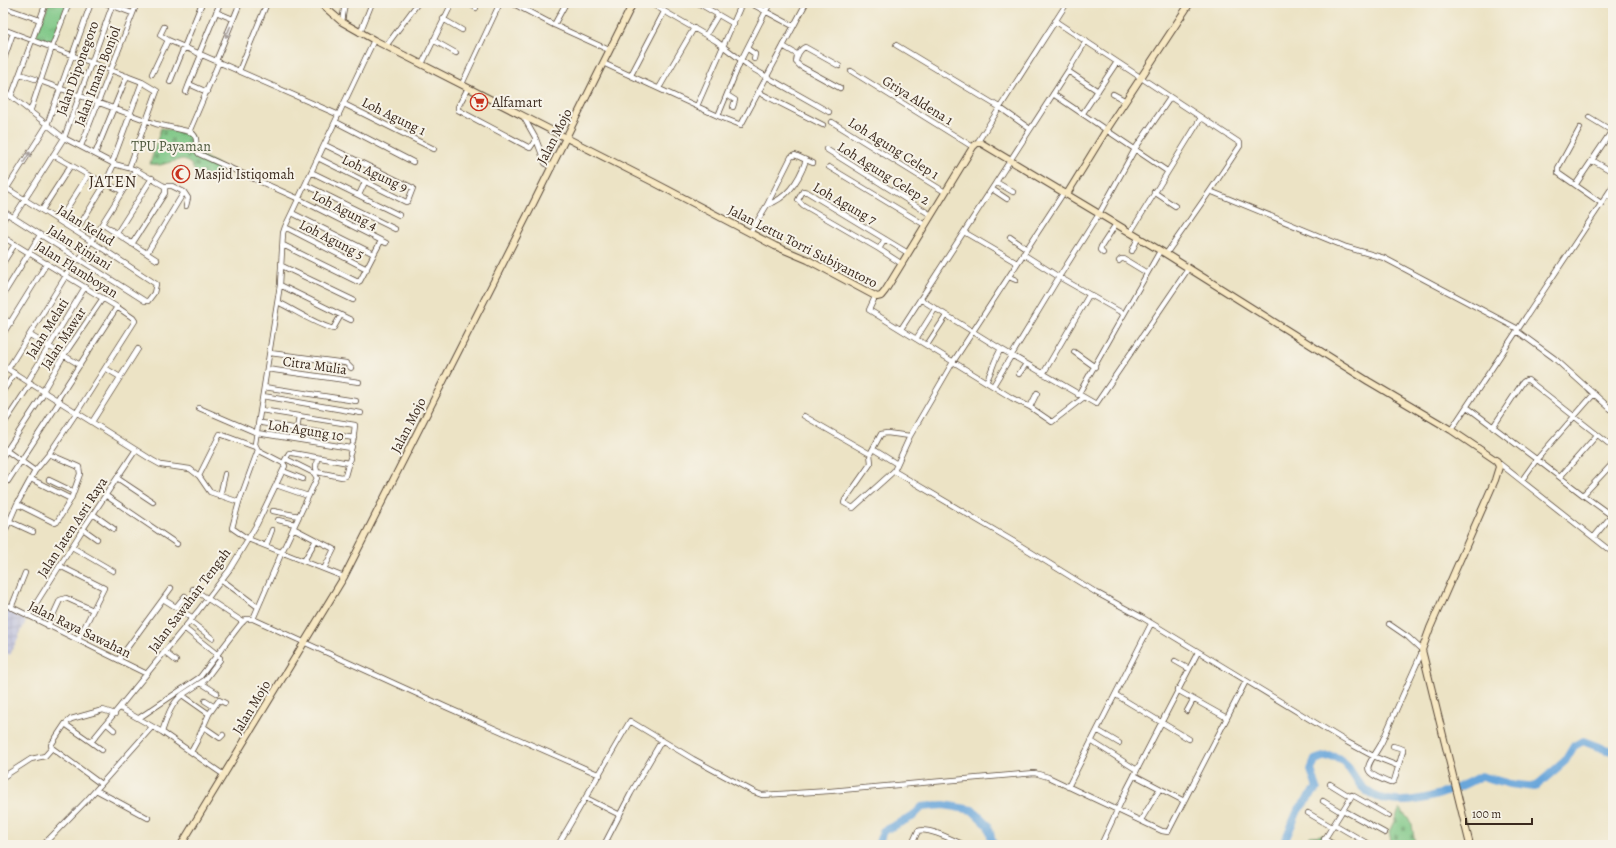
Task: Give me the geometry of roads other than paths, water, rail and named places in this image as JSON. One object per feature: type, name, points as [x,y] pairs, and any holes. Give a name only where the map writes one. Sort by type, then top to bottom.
[{"type":"main road","name":"Jalan Lettu Torri Subiyantoro","points":[[320,3],[342,22],[360,33],[775,246],[808,260],[875,297],[879,297],[883,294],[944,192],[975,145]]},
{"type":"main road","points":[[1065,193],[1190,3]]},
{"type":"main road","name":"Jalan Mojo","points":[[181,845],[344,577],[632,5]]},
{"type":"main road","points":[[975,145],[982,144],[1163,252],[1368,381],[1451,430],[1499,463],[1494,480],[1430,628],[1422,651],[1470,845]]},
{"type":"street","points":[[11,97],[46,3]]},
{"type":"street","points":[[30,112],[37,80],[69,3]]},
{"type":"street","points":[[5,187],[47,125],[71,54],[91,3]]},
{"type":"street","points":[[105,3],[132,13]]},
{"type":"street","name":"Jalan Imam Bonjol","points":[[81,146],[137,3]]},
{"type":"street","points":[[170,82],[202,3]]},
{"type":"street","points":[[186,92],[220,3]]},
{"type":"street","points":[[20,74],[147,121],[188,132],[207,92],[240,3]]},
{"type":"street","points":[[239,71],[267,3]]},
{"type":"street","points":[[342,22],[345,3]]},
{"type":"street","points":[[360,33],[372,3]]},
{"type":"street","points":[[386,46],[418,3]]},
{"type":"street","points":[[422,64],[452,3]]},
{"type":"street","points":[[468,3],[476,8]]},
{"type":"street","points":[[500,3],[457,108],[458,110],[530,148],[536,139]]},
{"type":"street","points":[[512,3],[520,5],[554,25],[609,50]]},
{"type":"street","points":[[619,3],[632,5]]},
{"type":"street","points":[[650,3],[706,35],[766,76],[829,112]]},
{"type":"street","points":[[698,3],[734,24]]},
{"type":"street","points":[[697,106],[742,3]]},
{"type":"street","points":[[750,3],[793,26]]},
{"type":"street","points":[[718,116],[742,60],[770,3]]},
{"type":"street","points":[[603,63],[718,116],[741,125],[806,3]]},
{"type":"street","points":[[975,145],[1067,3]]},
{"type":"street","points":[[554,25],[564,4]]},
{"type":"street","name":"Jalan Diponegoro","points":[[13,218],[64,138],[112,6]]},
{"type":"street","points":[[3,7],[40,20]]},
{"type":"street","points":[[216,12],[233,19]]},
{"type":"street","points":[[631,76],[664,12]]},
{"type":"street","points":[[706,35],[718,15]]},
{"type":"street","points":[[443,19],[462,30]]},
{"type":"street","points":[[1055,21],[1141,77],[1170,98],[1238,141],[1240,144],[1210,191],[1147,273],[1078,394]]},
{"type":"street","points":[[164,27],[160,35],[168,40],[339,115]]},
{"type":"street","points":[[659,88],[694,28]]},
{"type":"street","points":[[3,29],[142,82],[157,92],[128,168]]},
{"type":"street","points":[[3,62],[13,33]]},
{"type":"street","points":[[152,74],[168,40]]},
{"type":"street","points":[[344,577],[248,539],[231,526],[257,448],[257,433],[278,302],[285,227],[374,40]]},
{"type":"street","points":[[433,40],[456,53]]},
{"type":"street","points":[[901,329],[1086,41]]},
{"type":"street","points":[[896,45],[999,107],[1030,129]]},
{"type":"street","points":[[783,46],[798,55]]},
{"type":"street","points":[[839,66],[805,47],[798,55],[796,60],[798,64],[840,88]]},
{"type":"street","points":[[748,49],[756,54],[754,59]]},
{"type":"street","points":[[1083,114],[1118,62]]},
{"type":"street","name":"Griya Aldena 1","points":[[851,71],[975,145]]},
{"type":"street","points":[[1068,71],[1098,92]]},
{"type":"street","points":[[95,154],[127,76]]},
{"type":"street","points":[[76,232],[106,184],[142,82]]},
{"type":"street","points":[[189,84],[207,92]]},
{"type":"street","points":[[3,90],[64,138],[113,163],[136,170],[164,186],[172,186],[184,192],[188,198],[186,206]]},
{"type":"street","points":[[758,92],[823,125]]},
{"type":"street","points":[[1053,94],[1167,170]]},
{"type":"street","points":[[1113,94],[1126,102]]},
{"type":"street","points":[[727,95],[735,100],[733,107]]},
{"type":"street","points":[[993,386],[1058,277],[1099,214],[1135,149],[1170,98]]},
{"type":"street","name":"Loh Agung 1","points":[[344,104],[434,148]]},
{"type":"street","points":[[522,116],[536,139],[545,163],[550,167]]},
{"type":"street","points":[[1576,184],[1613,130],[1589,117]]},
{"type":"street","points":[[1130,233],[1167,170],[1201,118]]},
{"type":"street","points":[[336,122],[413,162]]},
{"type":"street","name":"Loh Agung Celep 1","points":[[832,122],[944,192]]},
{"type":"street","points":[[1580,128],[1558,170],[1558,173],[1576,184],[1601,204]]},
{"type":"street","name":"Loh Agung 4","points":[[188,132],[195,135],[196,150],[199,154],[299,199],[384,242],[374,254],[292,213]]},
{"type":"street","name":"Loh Agung 9","points":[[318,158],[407,202],[414,189],[325,145]]},
{"type":"street","name":"Loh Agung Celep 2","points":[[826,149],[931,215]]},
{"type":"street","points":[[53,155],[88,175],[122,191]]},
{"type":"street","points":[[750,233],[767,205],[791,157],[795,155],[813,163]]},
{"type":"street","points":[[767,205],[784,197],[791,189],[798,179],[806,160]]},
{"type":"street","points":[[1592,160],[1613,172]]},
{"type":"street","points":[[42,210],[71,165]]},
{"type":"street","points":[[829,167],[925,225]]},
{"type":"street","points":[[8,369],[66,275],[91,241],[136,170]]},
{"type":"street","points":[[312,172],[399,215]]},
{"type":"street","points":[[59,221],[88,175]]},
{"type":"street","points":[[117,233],[152,178]]},
{"type":"street","points":[[359,195],[365,182]]},
{"type":"street","points":[[996,182],[1013,192]]},
{"type":"street","points":[[306,185],[395,229]]},
{"type":"street","points":[[132,244],[165,193],[164,186]]},
{"type":"street","points":[[1451,430],[1613,186]]},
{"type":"street","name":"Jalan Kelud","points":[[5,187],[156,284],[152,297],[148,301],[145,301]]},
{"type":"street","points":[[992,189],[1007,199]]},
{"type":"street","name":"Loh Agung 7","points":[[902,264],[803,205],[798,200],[804,191],[807,192],[908,253]]},
{"type":"street","points":[[1210,191],[1346,247],[1384,258],[1517,330],[1542,348],[1613,411]]},
{"type":"street","points":[[147,253],[184,192]]},
{"type":"street","points":[[1154,192],[1175,206]]},
{"type":"street","points":[[910,436],[882,433],[870,454],[871,463],[844,503],[850,508],[854,508],[894,471],[910,436],[953,362],[1023,254],[1065,193]]},
{"type":"street","points":[[1607,195],[1613,199]]},
{"type":"street","points":[[3,220],[5,213]]},
{"type":"street","name":"Jalan Rinjani","points":[[5,213],[145,301]]},
{"type":"street","points":[[102,224],[157,260]]},
{"type":"street","points":[[1103,253],[1100,250],[1101,247],[1116,224]]},
{"type":"street","name":"Loh Agung 5","points":[[283,245],[358,282],[367,269],[285,227]]},
{"type":"street","points":[[964,232],[1017,264]]},
{"type":"street","points":[[3,295],[40,235]]},
{"type":"street","name":"Jalan Flamboyan","points":[[3,237],[47,263],[133,318],[134,323],[106,368]]},
{"type":"street","points":[[1010,237],[1027,249]]},
{"type":"street","points":[[1132,251],[1138,238]]},
{"type":"street","name":"Loh Agung 7","points":[[879,249],[885,239]]},
{"type":"street","points":[[3,263],[15,244]]},
{"type":"street","points":[[367,269],[374,254]]},
{"type":"street","points":[[1023,254],[1058,277],[1124,314]]},
{"type":"street","points":[[1119,261],[1121,258],[1124,259],[1147,273]]},
{"type":"street","points":[[3,334],[47,263]]},
{"type":"street","points":[[282,266],[353,300]]},
{"type":"street","points":[[920,299],[972,332],[1093,404],[1097,404],[1188,268]]},
{"type":"street","points":[[1009,277],[1016,280]]},
{"type":"street","points":[[280,285],[351,320]]},
{"type":"street","name":"Jalan Melati","points":[[3,425],[29,382],[48,345],[85,287]]},
{"type":"street","points":[[1043,374],[1089,295]]},
{"type":"street","points":[[875,297],[869,310],[986,382],[1030,407],[1052,422],[1084,398]]},
{"type":"street","name":"Jalan Mawar","points":[[3,456],[5,450],[44,392],[64,355],[102,298]]},
{"type":"street","points":[[278,302],[318,324],[333,329],[340,315]]},
{"type":"street","points":[[8,481],[117,307]]},
{"type":"street","points":[[916,339],[935,309]]},
{"type":"street","points":[[927,345],[946,316]]},
{"type":"street","points":[[3,318],[11,323]]},
{"type":"street","points":[[30,335],[80,365]]},
{"type":"street","points":[[92,422],[138,349]]},
{"type":"street","points":[[986,382],[993,363],[1001,349]]},
{"type":"street","points":[[1074,352],[1095,366]]},
{"type":"street","points":[[270,353],[346,363],[351,368]]},
{"type":"street","points":[[1019,374],[1026,364]]},
{"type":"street","points":[[3,366],[136,451],[161,465],[192,470],[199,476],[208,489],[220,496],[239,502]]},
{"type":"street","points":[[3,536],[17,504],[35,470],[49,454],[106,368],[120,377]]},
{"type":"street","name":"Citra Mulia","points":[[267,369],[359,382]]},
{"type":"street","points":[[3,391],[15,373]]},
{"type":"street","points":[[1493,427],[1523,382],[1526,380],[1531,381],[1613,447]]},
{"type":"street","points":[[264,386],[356,401]]},
{"type":"street","points":[[1030,407],[1037,393]]},
{"type":"street","points":[[1522,480],[1537,459],[1594,394]]},
{"type":"street","points":[[263,396],[361,413]]},
{"type":"street","points":[[1467,407],[1537,459],[1583,496],[1612,515],[1594,537]]},
{"type":"street","name":"Loh Agung 10","points":[[199,408],[257,433],[352,443]]},
{"type":"street","points":[[261,410],[354,425],[349,463],[345,476],[342,478],[317,472],[317,458]]},
{"type":"street","points":[[297,429],[299,416]]},
{"type":"street","points":[[804,416],[870,454]]},
{"type":"street","points":[[262,423],[297,429],[352,443]]},
{"type":"street","points":[[199,476],[220,434],[257,448],[317,476],[317,480],[282,552],[253,619]]},
{"type":"street","points":[[1560,478],[1597,435]]},
{"type":"street","points":[[873,449],[896,464]]},
{"type":"street","points":[[5,450],[35,470]]},
{"type":"street","name":"Jalan Jaten Asri Raya","points":[[28,616],[105,495],[136,451]]},
{"type":"street","points":[[285,461],[289,453],[292,453],[349,463]]},
{"type":"street","points":[[17,504],[55,523],[57,522],[71,499],[80,474],[79,468],[49,454]]},
{"type":"street","name":"Jalan Sawahan Tengah","points":[[91,742],[118,711],[208,599],[236,560],[283,471],[285,461]]},
{"type":"street","points":[[1499,463],[1613,553]]},
{"type":"street","points":[[1583,496],[1613,463]]},
{"type":"street","points":[[283,471],[303,479]]},
{"type":"street","points":[[894,471],[1347,742],[1373,756],[1398,766]]},
{"type":"street","points":[[220,496],[225,474]]},
{"type":"street","points":[[117,478],[153,502]]},
{"type":"street","points":[[31,479],[71,499]]},
{"type":"street","points":[[49,480],[74,492]]},
{"type":"street","points":[[276,485],[308,496]]},
{"type":"street","points":[[105,495],[177,544]]},
{"type":"street","points":[[273,511],[299,516]]},
{"type":"street","points":[[93,514],[114,529]]},
{"type":"street","points":[[278,520],[294,526],[334,550],[324,569]]},
{"type":"street","points":[[9,521],[33,532]]},
{"type":"street","points":[[83,529],[97,539]]},
{"type":"street","points":[[266,546],[272,530]]},
{"type":"street","points":[[304,561],[316,540]]},
{"type":"street","points":[[72,547],[114,571]]},
{"type":"street","points":[[60,566],[102,586],[103,590],[78,640]]},
{"type":"street","points":[[11,608],[25,573]]},
{"type":"street","points":[[222,580],[258,608]]},
{"type":"street","points":[[119,659],[171,588]]},
{"type":"street","points":[[193,589],[243,622]]},
{"type":"street","points":[[176,607],[185,596]]},
{"type":"street","points":[[48,626],[60,600],[63,598],[93,610]]},
{"type":"street","points":[[163,599],[176,607],[212,638]]},
{"type":"street","name":"Jalan Raya Sawahan","points":[[3,603],[147,674]]},
{"type":"street","points":[[141,719],[200,677],[218,656],[228,638],[243,622],[253,619],[598,774]]},
{"type":"street","points":[[1068,787],[1151,624]]},
{"type":"street","points":[[1389,624],[1405,634],[1422,651],[1381,744],[1373,756],[1369,766],[1369,772],[1389,782],[1393,782],[1403,750],[1394,746]]},
{"type":"street","points":[[162,732],[173,703],[210,676],[220,660],[218,656],[184,628]]},
{"type":"street","points":[[165,652],[176,661]]},
{"type":"street","points":[[1101,845],[1134,775],[1198,652]]},
{"type":"street","points":[[1175,661],[1189,669]]},
{"type":"street","points":[[558,845],[630,721],[754,792],[762,795],[830,791],[1029,773],[1048,777],[1162,831],[1168,832],[1246,681]]},
{"type":"street","points":[[201,683],[218,692]]},
{"type":"street","points":[[1177,690],[1227,718]]},
{"type":"street","points":[[182,695],[209,714]]},
{"type":"street","points":[[1116,695],[1189,739]]},
{"type":"street","points":[[190,752],[204,727],[213,706],[219,700],[225,703]]},
{"type":"street","points":[[1187,711],[1193,700]]},
{"type":"street","points":[[205,702],[213,706]]},
{"type":"street","points":[[3,777],[31,759],[45,756],[52,748],[51,745],[65,724],[71,719],[107,710],[118,711],[141,719],[224,775]]},
{"type":"street","points":[[65,724],[102,750]]},
{"type":"street","points":[[106,724],[114,730]]},
{"type":"street","points":[[43,845],[96,790],[152,726]]},
{"type":"street","points":[[204,727],[220,738],[223,735]]},
{"type":"street","points":[[1097,730],[1119,743]]},
{"type":"street","points":[[604,845],[662,740]]},
{"type":"street","points":[[1092,742],[1137,770]]},
{"type":"street","points":[[52,748],[101,784]]},
{"type":"street","points":[[1134,775],[1159,790],[1184,801]]},
{"type":"street","points":[[1330,784],[1351,797],[1352,795],[1389,816]]},
{"type":"street","points":[[96,790],[148,818]]},
{"type":"street","points":[[1141,820],[1159,790]]},
{"type":"street","points":[[1321,845],[1351,797]]},
{"type":"street","points":[[586,798],[620,815]]},
{"type":"street","points":[[1323,801],[1384,833]]},
{"type":"street","points":[[1308,813],[1370,845]]},
{"type":"street","points":[[913,842],[918,831],[920,830],[936,833],[964,845]]},
{"type":"street","points":[[1324,839],[1334,845]]},
{"type":"street","points":[[902,845],[913,842],[921,845]]},
{"type":"waterway","points":[[1283,845],[1298,810],[1317,788],[1311,770],[1315,760],[1327,756],[1336,757],[1343,761],[1358,782],[1373,795],[1399,801],[1428,798],[1456,788],[1481,776],[1510,784],[1535,787],[1565,761],[1574,746],[1583,741],[1613,751]]},
{"type":"waterway","points":[[878,845],[883,831],[912,817],[922,807],[944,805],[972,810],[988,825],[993,845]]},
{"type":"place","name":"Alfamart","points":[[479,102]]},
{"type":"place","name":"Masjid Istiqomah","points":[[181,174]]},
{"type":"district","name":"JATEN","points":[[113,181]]},
{"type":"park label","name":"TPU Payaman","points":[[171,146]]}]
